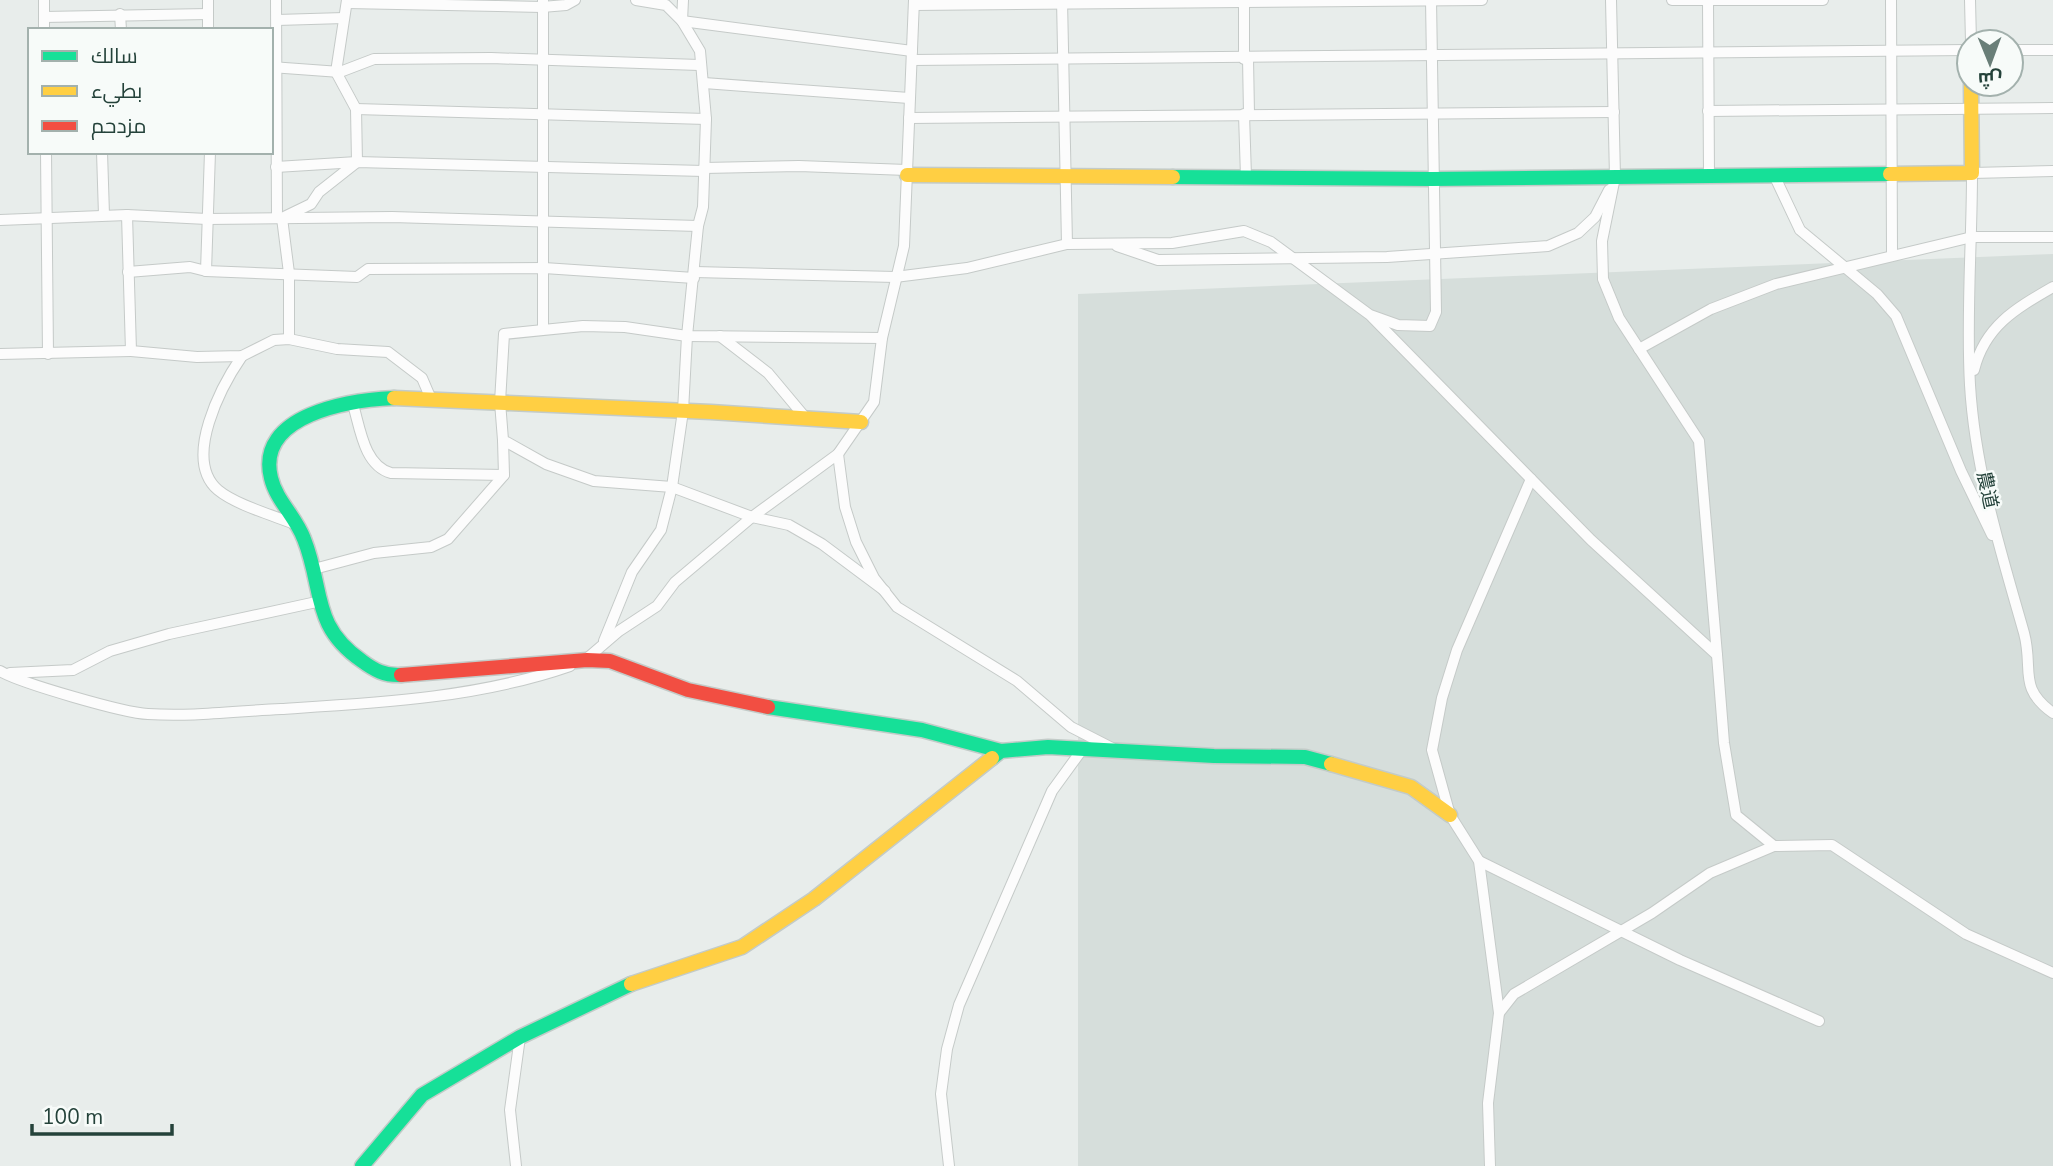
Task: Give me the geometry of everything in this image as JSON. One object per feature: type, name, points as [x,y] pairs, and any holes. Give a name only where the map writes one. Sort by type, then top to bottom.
[{"type":"street","points":[[44,0],[44,28]]},
{"type":"street","points":[[208,0],[208,28]]},
{"type":"street","points":[[276,0],[274,140],[279,218],[289,273],[289,339]]},
{"type":"street","points":[[357,162],[356,109],[336,72],[347,2],[566,5],[575,0]]},
{"type":"street","points":[[602,645],[632,572],[661,530],[672,487],[683,411],[698,226],[703,207],[706,119],[704,83],[699,65],[700,51],[682,21],[666,5],[636,0]]},
{"type":"street","points":[[682,21],[683,0]]},
{"type":"street","points":[[1,673],[145,714],[189,714],[408,701],[539,677],[587,660],[602,645],[657,606],[675,582],[752,517],[838,454],[874,402],[882,338],[904,246],[914,2],[1482,0]]},
{"type":"street","points":[[1611,0],[1615,177],[1602,241],[1603,279],[1619,318],[1699,441],[1724,743],[1736,815],[1774,845]]},
{"type":"street","points":[[1672,0],[1823,0]]},
{"type":"street","points":[[1891,0],[1892,255]]},
{"type":"street","points":[[1970,0],[1970,28]]},
{"type":"street","points":[[1062,1],[1067,244]]},
{"type":"street","points":[[1244,1],[1246,177]]},
{"type":"street","points":[[1370,315],[1398,325],[1430,326],[1436,312],[1431,1]]},
{"type":"street","points":[[1708,1],[1709,176]]},
{"type":"street","points":[[543,3],[543,330]]},
{"type":"street","points":[[120,14],[121,28]]},
{"type":"street","points":[[44,17],[208,14]]},
{"type":"street","points":[[277,20],[344,18]]},
{"type":"street","points":[[682,21],[912,56],[1065,61],[1955,50]]},
{"type":"street","points":[[2025,50],[2053,50]]},
{"type":"street","points":[[274,67],[336,72],[374,59],[699,65]]},
{"type":"street","points":[[704,83],[909,97]]},
{"type":"street","points":[[1971,98],[1972,173]]},
{"type":"street","points":[[1709,111],[2053,108]]},
{"type":"street","points":[[356,109],[479,110],[544,116],[706,119]]},
{"type":"street","points":[[909,118],[1614,112]]},
{"type":"street","points":[[46,154],[48,354]]},
{"type":"street","points":[[102,154],[104,215]]},
{"type":"street","points":[[206,271],[210,154]]},
{"type":"street","points":[[276,167],[357,162],[704,170],[800,166],[1066,178],[1432,179],[2053,171]]},
{"type":"street","points":[[279,218],[311,204],[320,192],[357,162]]},
{"type":"street","name":"農道","points":[[1972,173],[1970,384],[1975,435],[2000,552],[2028,648],[2030,689],[2040,704],[2053,713]]},
{"type":"street","points":[[1774,175],[1800,230],[1877,294],[1896,316],[1961,471],[2000,552]]},
{"type":"street","points":[[1106,244],[1158,260],[1434,255],[1548,246],[1578,233],[1595,217],[1615,177]]},
{"type":"street","points":[[0,220],[104,215],[207,219],[392,216],[698,226]]},
{"type":"street","points":[[127,215],[131,351]]},
{"type":"street","points":[[128,272],[190,267],[206,271],[356,277],[368,269],[544,268],[694,275],[895,277],[967,268],[1067,244],[1172,243],[1244,230],[1270,242],[1370,315],[1591,540],[1717,655]]},
{"type":"street","points":[[1639,349],[1711,309],[1776,284],[1972,237],[2053,237]]},
{"type":"street","points":[[1970,384],[1980,345],[2007,318],[2053,287]]},
{"type":"street","points":[[314,569],[374,553],[431,547],[448,539],[504,475],[500,402],[504,334],[625,327],[687,336],[882,338]]},
{"type":"street","points":[[719,336],[768,373],[804,416]]},
{"type":"street","points":[[0,354],[131,351],[197,357],[242,356],[274,340],[289,339],[337,349],[388,352],[422,378],[431,399]]},
{"type":"street","points":[[242,356],[223,383],[213,407],[205,446],[208,475],[217,489],[231,498],[300,527]]},
{"type":"street","points":[[862,422],[804,416],[431,399],[352,401],[299,420],[280,438],[270,460],[269,477],[276,496],[300,527],[314,569],[326,626],[368,668],[389,676],[587,660],[610,662],[688,690],[760,706],[922,730],[1001,751],[1084,747],[1214,756],[1305,757],[1411,787],[1450,815]]},
{"type":"street","points":[[352,401],[371,461],[380,470],[391,473],[504,475]]},
{"type":"street","points":[[503,440],[546,464],[593,481],[672,487],[752,517],[789,525],[822,544],[884,591]]},
{"type":"street","points":[[838,454],[845,507],[856,542],[884,591],[897,607],[1017,681],[1071,727],[1115,749]]},
{"type":"street","points":[[1490,1166],[1488,1103],[1499,1013],[1479,861],[1450,815],[1432,750],[1442,698],[1457,650],[1531,479]]},
{"type":"street","points":[[1,673],[73,670],[110,651],[169,634],[321,601]]},
{"type":"street","points":[[949,1166],[941,1094],[947,1049],[959,1005],[1052,791],[1084,747]]},
{"type":"street","points":[[362,1166],[422,1095],[520,1037],[625,986],[742,947],[814,899],[1001,751]]},
{"type":"street","points":[[1499,1013],[1514,995],[1624,930],[1710,873],[1774,845],[1832,845],[1966,934],[2053,974]]},
{"type":"street","points":[[1479,861],[1624,930],[1680,960],[1819,1021]]},
{"type":"street","points":[[516,1166],[510,1110],[520,1037]]},
{"type":"shaded area","points":[[2053,254],[2053,1166],[1078,1166],[1078,294]]},
{"type":"traffic: fast","points":[[1173,177],[1432,179],[1890,174]]},
{"type":"traffic: fast","points":[[394,398],[354,402],[310,415],[292,425],[277,439],[270,456],[271,478],[304,539],[321,606],[334,634],[346,648],[371,667],[385,673],[401,675]]},
{"type":"traffic: fast","points":[[768,707],[922,730],[1001,751]]},
{"type":"traffic: fast","points":[[992,758],[1001,751],[1048,747],[1214,756],[1305,757],[1331,764]]},
{"type":"traffic: fast","points":[[362,1166],[422,1095],[520,1037],[631,984]]},
{"type":"traffic: slow","points":[[1890,174],[1972,173],[1971,98]]},
{"type":"traffic: slow","points":[[907,175],[1173,177]]},
{"type":"traffic: slow","points":[[394,398],[711,412],[861,422]]},
{"type":"traffic: slow","points":[[631,984],[742,947],[814,899],[992,758]]},
{"type":"traffic: slow","points":[[1331,764],[1411,787],[1450,815]]},
{"type":"traffic: jam","points":[[401,675],[587,660],[610,661],[688,690],[768,707]]}]
